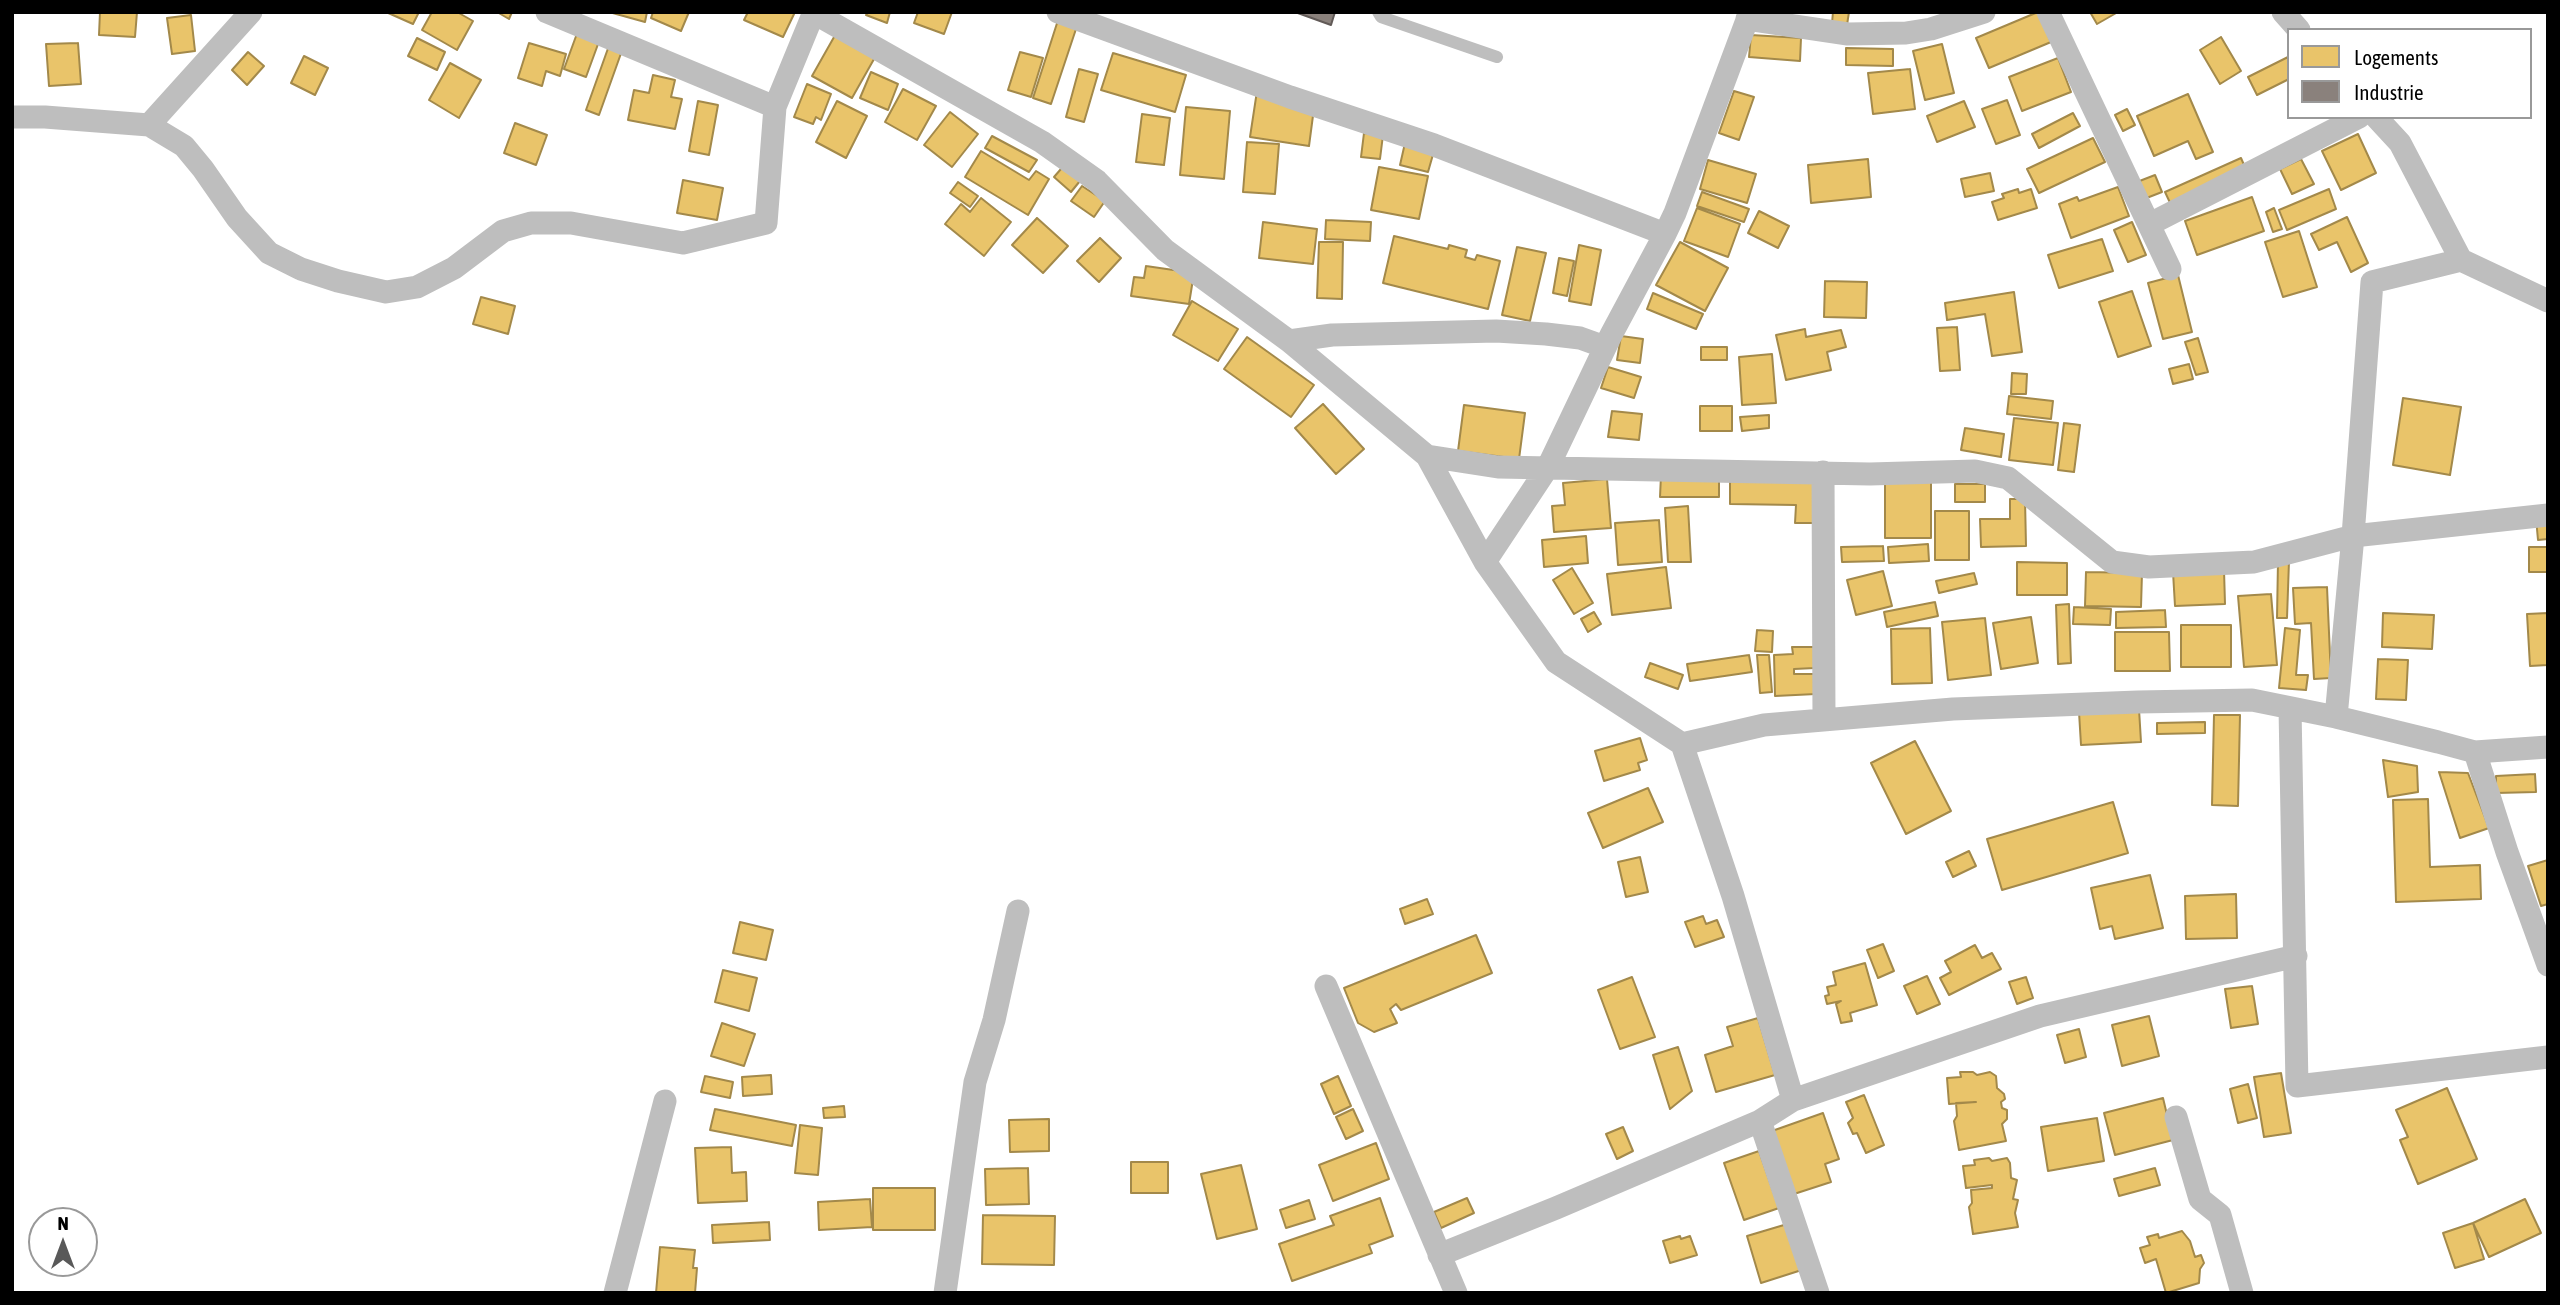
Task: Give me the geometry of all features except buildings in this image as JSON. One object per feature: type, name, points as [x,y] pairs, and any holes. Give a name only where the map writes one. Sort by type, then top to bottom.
[{"type":"street","points":[[149,125],[251,12]]},
{"type":"street","points":[[547,12],[775,107]]},
{"type":"street","points":[[1058,12],[1290,97],[1434,145],[1665,234]]},
{"type":"street","points":[[1485,562],[1548,467],[1605,347],[1675,214],[1749,16],[1849,34],[1906,33],[1931,29],[1984,12]]},
{"type":"street","points":[[2048,12],[2171,269]]},
{"type":"street","points":[[2283,12],[2297,28]]},
{"type":"street","points":[[12,117],[149,125],[184,146],[237,218],[269,253],[301,269],[386,292],[417,287],[454,268],[503,231],[531,223],[571,223],[683,243],[766,223],[775,107],[814,13],[1042,142],[1097,181],[1166,250],[1289,341],[1427,456],[1485,562],[1552,652],[1556,662],[1682,744],[1733,896],[1793,1100]]},
{"type":"street","points":[[2150,224],[2355,119]]},
{"type":"street","points":[[2378,119],[2400,143],[2461,260],[2548,301]]},
{"type":"street","points":[[2336,717],[2372,282],[2461,260]]},
{"type":"street","points":[[1289,341],[1332,335],[1496,331],[1580,338],[1605,347]]},
{"type":"street","points":[[1427,456],[1498,467],[1870,474],[1975,471],[2008,478],[2112,562],[2149,567],[2255,562],[2353,536],[2548,515]]},
{"type":"street","points":[[1823,472],[1824,720]]},
{"type":"street","points":[[1682,744],[1764,725],[1953,709],[2252,701],[2336,717],[2475,752],[2548,747]]},
{"type":"street","points":[[2290,708],[2297,1086],[2548,1057]]},
{"type":"street","points":[[2475,752],[2507,852],[2548,965]]},
{"type":"street","points":[[945,1293],[975,1082],[994,1020],[1018,911]]},
{"type":"street","points":[[1439,1255],[1760,1121],[1793,1100],[2040,1016],[2296,956]]},
{"type":"street","points":[[1326,986],[1456,1293]]},
{"type":"street","points":[[615,1293],[665,1101]]},
{"type":"street","points":[[2176,1117],[2200,1199],[2220,1215],[2242,1293]]},
{"type":"street","points":[[1760,1121],[1818,1293]]},
{"type":"lane","points":[[1378,12],[1381,17],[1497,57]]}]
